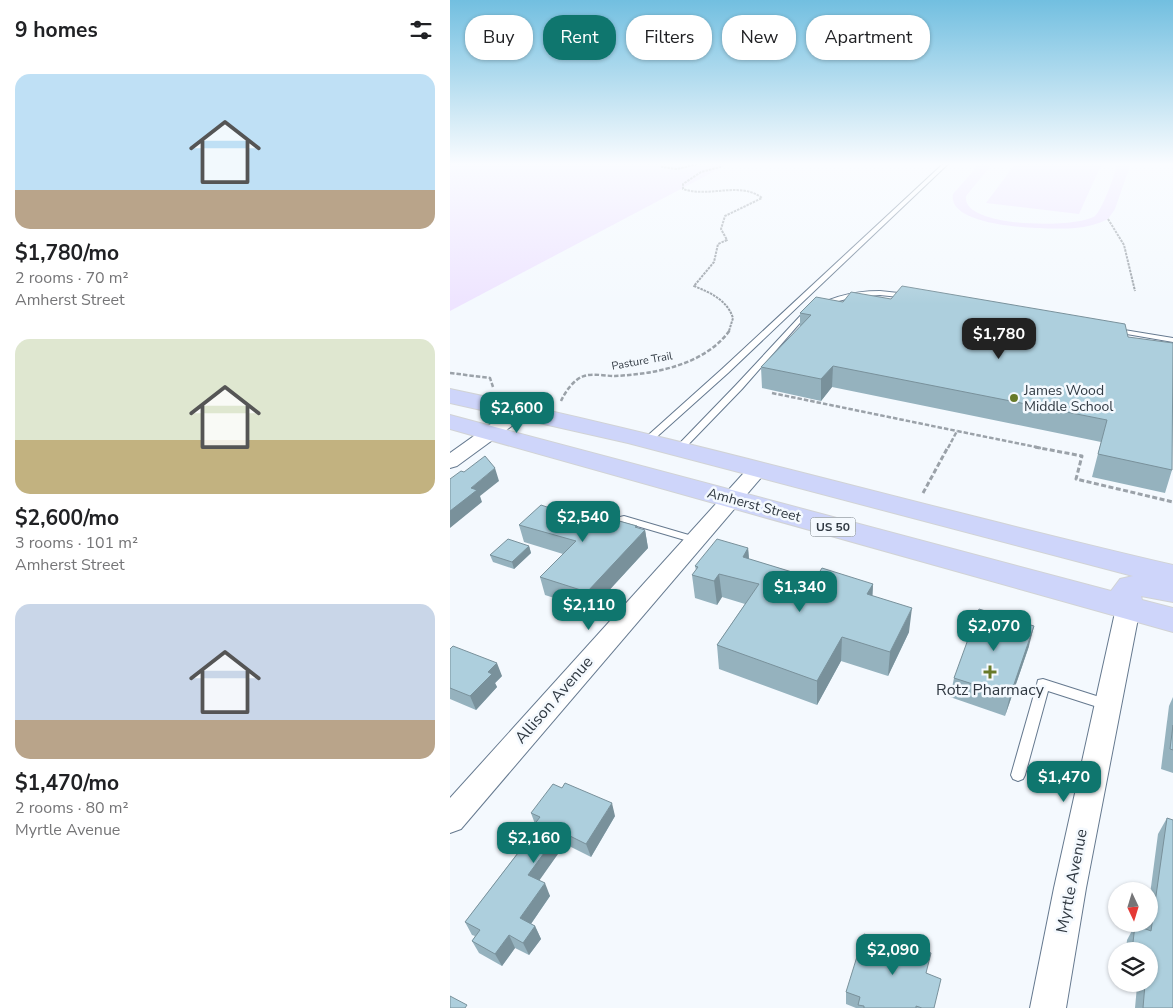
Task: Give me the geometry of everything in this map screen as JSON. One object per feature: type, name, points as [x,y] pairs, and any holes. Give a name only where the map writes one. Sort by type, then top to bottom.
[{"type":"main road","points":[[450,396],[522,410],[648,440],[1173,575]]},
{"type":"main road","name":"Amherst Street","points":[[450,422],[1173,620]]},
{"type":"main road","points":[[581,458],[644,464],[661,460],[680,448]]},
{"type":"main road","points":[[1128,608],[1125,594],[1126,590],[1131,587],[1145,586],[1173,592]]},
{"type":"street","points":[[450,462],[493,433],[522,410]]},
{"type":"street","name":"Allison Avenue","points":[[450,819],[758,469]]},
{"type":"street","name":"Myrtle Avenue","points":[[1048,1008],[1107,705],[1128,608]]},
{"type":"lane","points":[[648,440],[725,371],[897,210]]},
{"type":"lane","points":[[680,448],[804,315],[816,306],[832,299],[858,293],[888,293],[916,297]]},
{"type":"lane","points":[[1106,328],[1173,340]]},
{"type":"lane","points":[[624,519],[695,540]]},
{"type":"lane","points":[[1018,775],[1043,684],[1107,705]]},
{"type":"path","name":"Pasture Trail","points":[[561,404],[561,398],[584,376],[639,373],[685,362],[717,345],[734,321],[730,310],[723,301],[708,291],[694,286],[709,271],[717,255],[718,244],[727,240],[721,230],[724,218],[736,210]]},
{"type":"path","points":[[1108,219],[1124,245],[1136,291]]},
{"type":"path","points":[[772,393],[1082,456],[1076,479],[1173,502]]},
{"type":"path","points":[[923,493],[957,431]]},
{"type":"shaded area","points":[[450,210],[641,210],[450,311]]},
{"type":"shaded area","points":[[961,210],[974,210],[999,220],[1044,224],[1084,220],[1095,216],[1099,210],[1114,210],[1108,219],[1096,224],[1063,229],[1004,225],[983,221]]},
{"type":"shaded area","points":[[1046,210],[1081,210],[1079,214]]},
{"type":"building","points":[[902,286],[1125,324],[1128,337],[1173,343],[1172,470],[1098,454],[1107,420],[833,366],[821,379],[761,367],[811,315],[800,313],[816,297],[843,302],[851,292],[891,299]]},
{"type":"building","points":[[485,456],[495,468],[471,488],[477,490],[450,511],[450,479],[461,471],[464,472]]},
{"type":"building","points":[[555,503],[637,526],[635,527],[645,530],[587,592],[540,577],[576,541],[519,525],[541,505],[550,508]]},
{"type":"building","points":[[508,539],[529,546],[512,562],[490,555]]},
{"type":"building","points":[[717,539],[748,548],[743,557],[815,579],[822,568],[873,584],[867,594],[912,608],[890,652],[842,637],[817,681],[717,645],[759,584],[719,574],[714,581],[692,575],[698,567],[695,566]]},
{"type":"building","name":"Rotz Pharmacy","points":[[979,609],[1034,626],[1010,696],[954,678]]},
{"type":"building","points":[[453,646],[497,663],[488,672],[492,674],[470,696],[450,688],[450,649]]},
{"type":"building","points":[[1173,725],[1173,750],[1170,749]]},
{"type":"building","points":[[565,783],[612,803],[586,844],[560,831],[528,875],[545,883],[520,918],[535,926],[523,943],[509,935],[495,954],[472,941],[480,930],[465,922],[528,840],[524,838],[540,817],[531,813],[553,784],[562,788]]},
{"type":"building","points":[[1167,818],[1173,820],[1173,1008],[1143,1008],[1144,992],[1158,992],[1158,942],[1133,942],[1134,932],[1158,932],[1158,882]]},
{"type":"building","points":[[864,934],[881,939],[883,935],[931,953],[926,973],[941,979],[934,1008],[916,1006],[916,1008],[864,1008],[864,1006],[858,1005],[860,997],[846,992]]},
{"type":"building","points":[[450,996],[467,1005],[465,1008],[450,1008]]},
{"type":"place","name":"James Wood Middle School","points":[[1014,398]]},
{"type":"place","name":"Rotz Pharmacy","points":[[990,672]]}]
